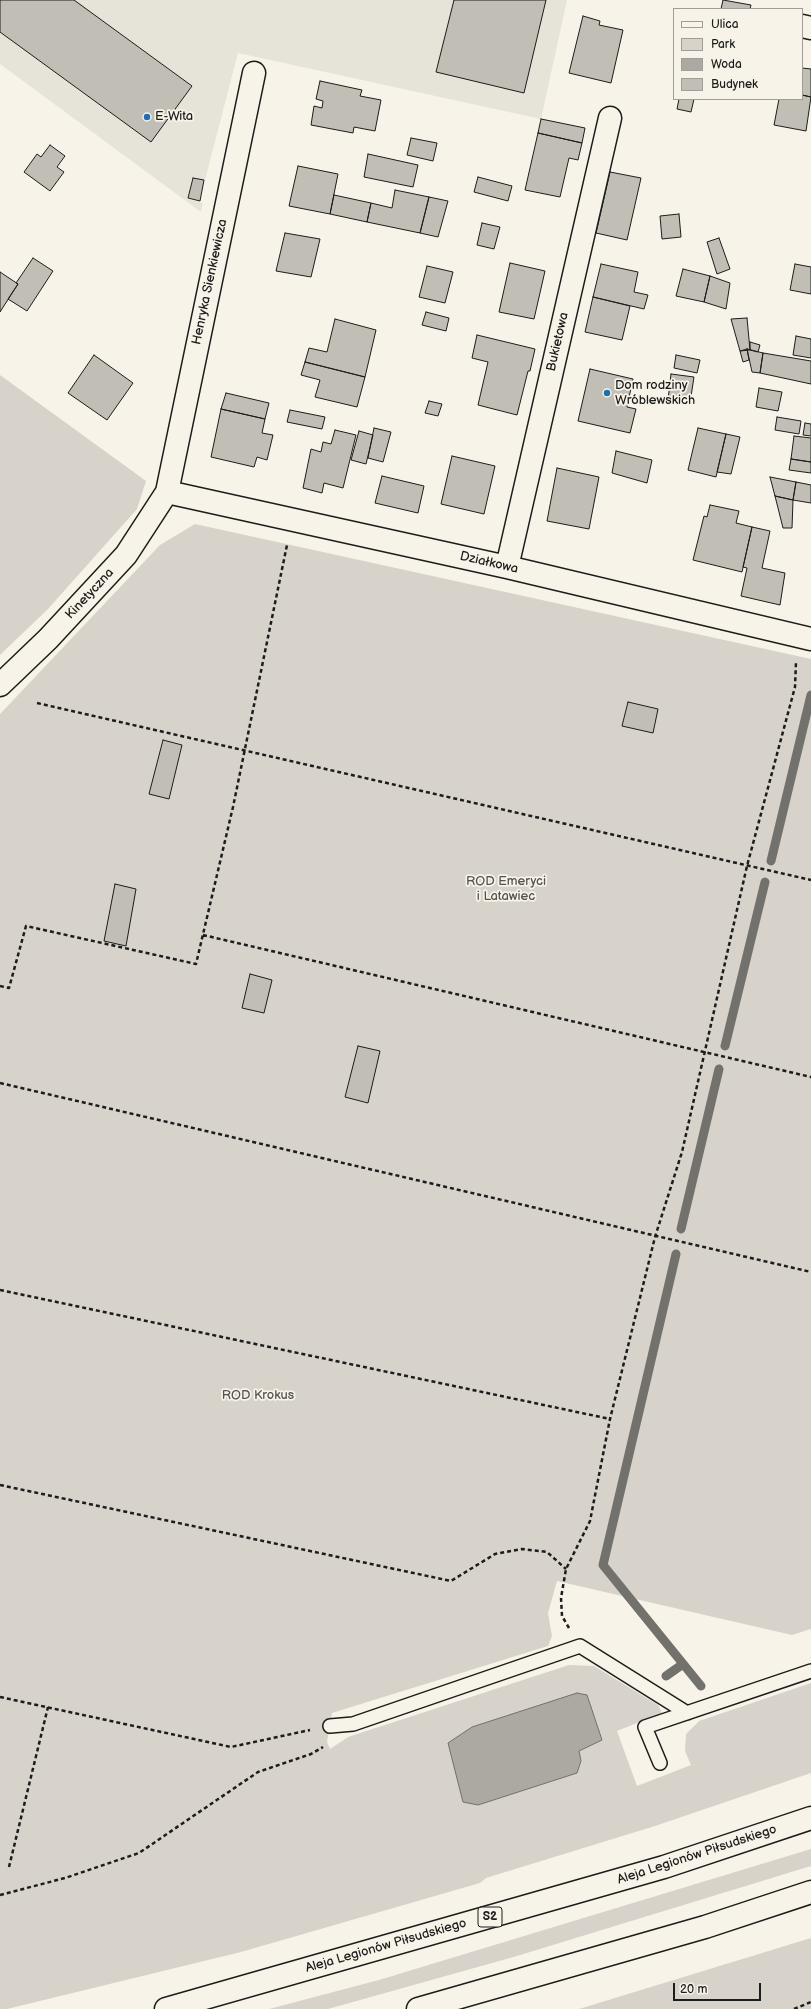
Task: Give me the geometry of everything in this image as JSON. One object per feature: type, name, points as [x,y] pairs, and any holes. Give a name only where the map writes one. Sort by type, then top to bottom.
[{"type":"main road","name":"Henryka Sienkiewicza","points":[[167,492],[254,73]]},
{"type":"main road","name":"Bukietowa","points":[[507,567],[610,118]]},
{"type":"main road","name":"Działkowa","points":[[167,492],[507,567],[806,638]]},
{"type":"main road","name":"Kinetyczna","points":[[0,685],[48,639],[126,555],[167,492]]},
{"type":"main road","name":"Aleja Legionów Piłsudskiego","points":[[166,2009],[664,1867],[811,1818]]},
{"type":"main road","points":[[418,2009],[705,1927],[811,1892]]},
{"type":"lane","points":[[330,1726],[354,1724],[580,1646],[687,1712]]},
{"type":"lane","points":[[660,1763],[644,1728],[687,1712],[811,1671]]},
{"type":"path","points":[[0,986],[9,988],[26,926],[196,964],[245,750],[292,519]]},
{"type":"path","points":[[580,1646],[562,1616],[561,1598],[566,1569],[590,1521],[610,1419],[655,1237],[682,1152],[747,866],[795,687],[797,673],[795,656],[806,638]]},
{"type":"path","points":[[37,703],[811,880]]},
{"type":"path","points":[[203,935],[811,1077]]},
{"type":"path","points":[[0,1082],[655,1237],[811,1272]]},
{"type":"path","points":[[0,1290],[610,1419]]},
{"type":"path","points":[[0,1485],[450,1581],[495,1554],[522,1550],[547,1552],[566,1569]]},
{"type":"path","points":[[0,1697],[231,1747],[330,1726]]},
{"type":"path","points":[[9,1867],[48,1707]]},
{"type":"path","points":[[0,1895],[65,1878],[139,1853],[258,1772],[311,1754],[344,1735],[354,1724]]},
{"type":"path","points":[[794,2009],[811,2002]]},
{"type":"shaded area","points":[[0,0],[567,0],[541,119],[238,53],[205,180],[192,178],[188,199],[203,203],[201,212],[0,64]]},
{"type":"green space","points":[[0,375],[146,481],[137,509],[48,609],[0,655]]},
{"type":"green space","points":[[195,524],[811,659],[811,1629],[792,1635],[557,1581],[548,1613],[552,1636],[548,1646],[332,1713],[327,1742],[330,1749],[348,1737],[569,1665],[594,1666],[658,1705],[662,1713],[617,1731],[637,1786],[691,1765],[685,1751],[686,1734],[699,1721],[811,1683],[811,1773],[655,1826],[486,1878],[480,1883],[241,1952],[7,2009],[0,2009],[0,714],[160,545]]},
{"type":"green space","points":[[811,1849],[811,1866],[517,1956],[328,2009],[269,2009],[379,1980]]},
{"type":"green space","points":[[811,1938],[811,2009],[579,2009]]},
{"type":"water","points":[[577,1693],[587,1695],[602,1740],[579,1751],[581,1761],[577,1773],[478,1805],[463,1802],[448,1743],[472,1727]]},
{"type":"building","points":[[0,0],[74,0],[192,86],[151,142],[0,32]]},
{"type":"building","points":[[454,0],[546,0],[524,93],[436,72]]},
{"type":"building","points":[[723,0],[751,5],[750,8],[721,8]]},
{"type":"building","points":[[583,16],[600,21],[599,25],[623,30],[611,83],[569,73]]},
{"type":"building","points":[[803,68],[811,69],[811,97],[803,95]]},
{"type":"building","points":[[320,81],[362,90],[360,96],[381,100],[375,131],[354,127],[353,133],[311,125],[314,106],[322,108],[323,101],[316,99]]},
{"type":"building","points":[[803,95],[811,97],[806,131],[774,125],[779,100],[803,100]]},
{"type":"building","points":[[679,100],[694,100],[691,112],[677,109]]},
{"type":"building","points":[[541,119],[585,128],[582,143],[538,133]]},
{"type":"building","points":[[538,133],[582,143],[578,160],[569,158],[560,197],[525,190]]},
{"type":"building","points":[[411,138],[437,143],[433,161],[407,155]]},
{"type":"building","points":[[50,145],[65,156],[57,167],[64,172],[50,191],[24,172],[37,154],[41,157]]},
{"type":"building","points":[[368,154],[418,165],[413,187],[364,177]]},
{"type":"building","points":[[298,166],[338,174],[330,214],[289,206]]},
{"type":"building","points":[[610,172],[641,178],[627,240],[596,233]]},
{"type":"building","points":[[478,177],[512,186],[508,201],[474,192]]},
{"type":"building","points":[[193,178],[204,180],[200,201],[188,198]]},
{"type":"building","points":[[395,190],[429,197],[420,233],[367,222],[371,203],[392,208]]},
{"type":"building","points":[[334,195],[371,203],[367,222],[330,214]]},
{"type":"building","points":[[429,197],[448,201],[438,237],[420,233]]},
{"type":"building","points":[[679,214],[681,237],[662,239],[660,216]]},
{"type":"building","points":[[482,223],[500,227],[494,249],[477,245]]},
{"type":"building","points":[[285,233],[320,239],[311,277],[276,271]]},
{"type":"building","points":[[719,238],[730,269],[717,274],[707,242]]},
{"type":"building","points":[[33,258],[53,271],[27,311],[8,299],[18,284],[16,283]]},
{"type":"building","points":[[510,263],[545,271],[534,319],[499,312]]},
{"type":"building","points":[[601,264],[638,272],[634,292],[648,295],[644,309],[593,297]]},
{"type":"building","points":[[795,264],[811,267],[811,294],[790,290]]},
{"type":"building","points":[[427,266],[453,272],[445,303],[419,297]]},
{"type":"building","points":[[683,269],[710,276],[704,302],[676,296]]},
{"type":"building","points":[[0,272],[18,284],[0,312]]},
{"type":"building","points":[[710,276],[730,283],[726,309],[704,302]]},
{"type":"building","points":[[593,297],[630,306],[622,340],[585,332]]},
{"type":"building","points":[[426,312],[449,318],[446,331],[422,325]]},
{"type":"building","points":[[747,318],[750,350],[740,351],[731,319]]},
{"type":"building","points":[[335,319],[376,330],[365,377],[305,362],[309,348],[327,352]]},
{"type":"building","points":[[477,335],[535,349],[517,415],[478,405],[488,362],[472,358]]},
{"type":"building","points":[[796,336],[811,339],[811,358],[793,355]]},
{"type":"building","points":[[750,342],[760,345],[758,352],[750,350]]},
{"type":"building","points":[[747,349],[749,360],[743,362],[740,351]]},
{"type":"building","points":[[747,349],[763,353],[760,373],[752,372]]},
{"type":"building","points":[[763,353],[811,361],[811,384],[760,373]]},
{"type":"building","points":[[94,355],[133,383],[107,420],[68,393]]},
{"type":"building","points":[[676,355],[700,360],[697,373],[674,368]]},
{"type":"building","points":[[305,362],[365,377],[357,407],[315,397],[320,380],[301,375]]},
{"type":"building","name":"Dom rodziny Wróblewskich","points":[[590,369],[633,379],[627,407],[636,409],[630,433],[578,421]]},
{"type":"building","points":[[671,374],[694,377],[690,403],[668,400]]},
{"type":"building","points":[[759,388],[782,392],[778,411],[756,407]]},
{"type":"building","points":[[226,393],[269,403],[265,419],[221,409]]},
{"type":"building","points":[[429,401],[442,404],[438,416],[425,413]]},
{"type":"building","points":[[221,409],[265,419],[262,433],[273,435],[267,460],[257,457],[254,467],[211,457]]},
{"type":"building","points":[[290,410],[325,417],[322,429],[287,422]]},
{"type":"building","points":[[777,417],[801,421],[799,434],[775,430]]},
{"type":"building","points":[[805,423],[811,424],[811,436],[803,435]]},
{"type":"building","points":[[374,428],[391,432],[383,462],[368,458]]},
{"type":"building","points":[[698,428],[726,434],[716,477],[688,470]]},
{"type":"building","points":[[335,430],[356,435],[343,488],[324,483],[322,493],[303,488],[311,449],[321,452],[323,442],[331,444]]},
{"type":"building","points":[[359,431],[373,435],[366,464],[351,460]]},
{"type":"building","points":[[726,434],[740,437],[731,474],[717,472]]},
{"type":"building","points":[[794,436],[811,438],[811,462],[791,459]]},
{"type":"building","points":[[616,451],[652,460],[647,483],[612,473]]},
{"type":"building","points":[[452,456],[495,466],[484,514],[441,504]]},
{"type":"building","points":[[791,459],[811,462],[811,473],[789,470]]},
{"type":"building","points":[[557,468],[599,477],[589,529],[547,521]]},
{"type":"building","points":[[382,476],[424,486],[418,513],[375,503]]},
{"type":"building","points":[[770,477],[796,482],[793,500],[775,496]]},
{"type":"building","points":[[796,482],[811,485],[811,503],[793,500]]},
{"type":"building","points":[[775,496],[793,500],[792,528],[783,528]]},
{"type":"building","points":[[710,505],[739,511],[736,523],[752,527],[742,572],[693,560],[704,516],[707,517]]},
{"type":"building","points":[[752,527],[770,531],[762,568],[785,573],[780,605],[741,596],[747,568],[743,567]]},
{"type":"building","points":[[628,702],[658,709],[653,733],[622,726]]},
{"type":"building","points":[[163,740],[182,745],[169,799],[149,794]]},
{"type":"building","points":[[115,884],[136,889],[126,946],[104,941]]},
{"type":"building","points":[[250,974],[272,980],[264,1013],[242,1008]]},
{"type":"building","points":[[358,1046],[380,1051],[368,1103],[345,1097]]},
{"type":"waterway","points":[[771,861],[811,695]]},
{"type":"waterway","points":[[725,1046],[765,882]]},
{"type":"waterway","points":[[681,1229],[719,1069]]},
{"type":"waterway","points":[[676,1254],[603,1565],[701,1686]]},
{"type":"waterway","points":[[666,1676],[683,1664]]},
{"type":"place","name":"E-Wita","points":[[147,117]]},
{"type":"place","name":"Dom rodziny Wróblewskich","points":[[607,393]]},
{"type":"park label","name":"ROD Emeryci i Latawiec","points":[[506,890]]},
{"type":"park label","name":"ROD Krokus","points":[[258,1396]]}]
